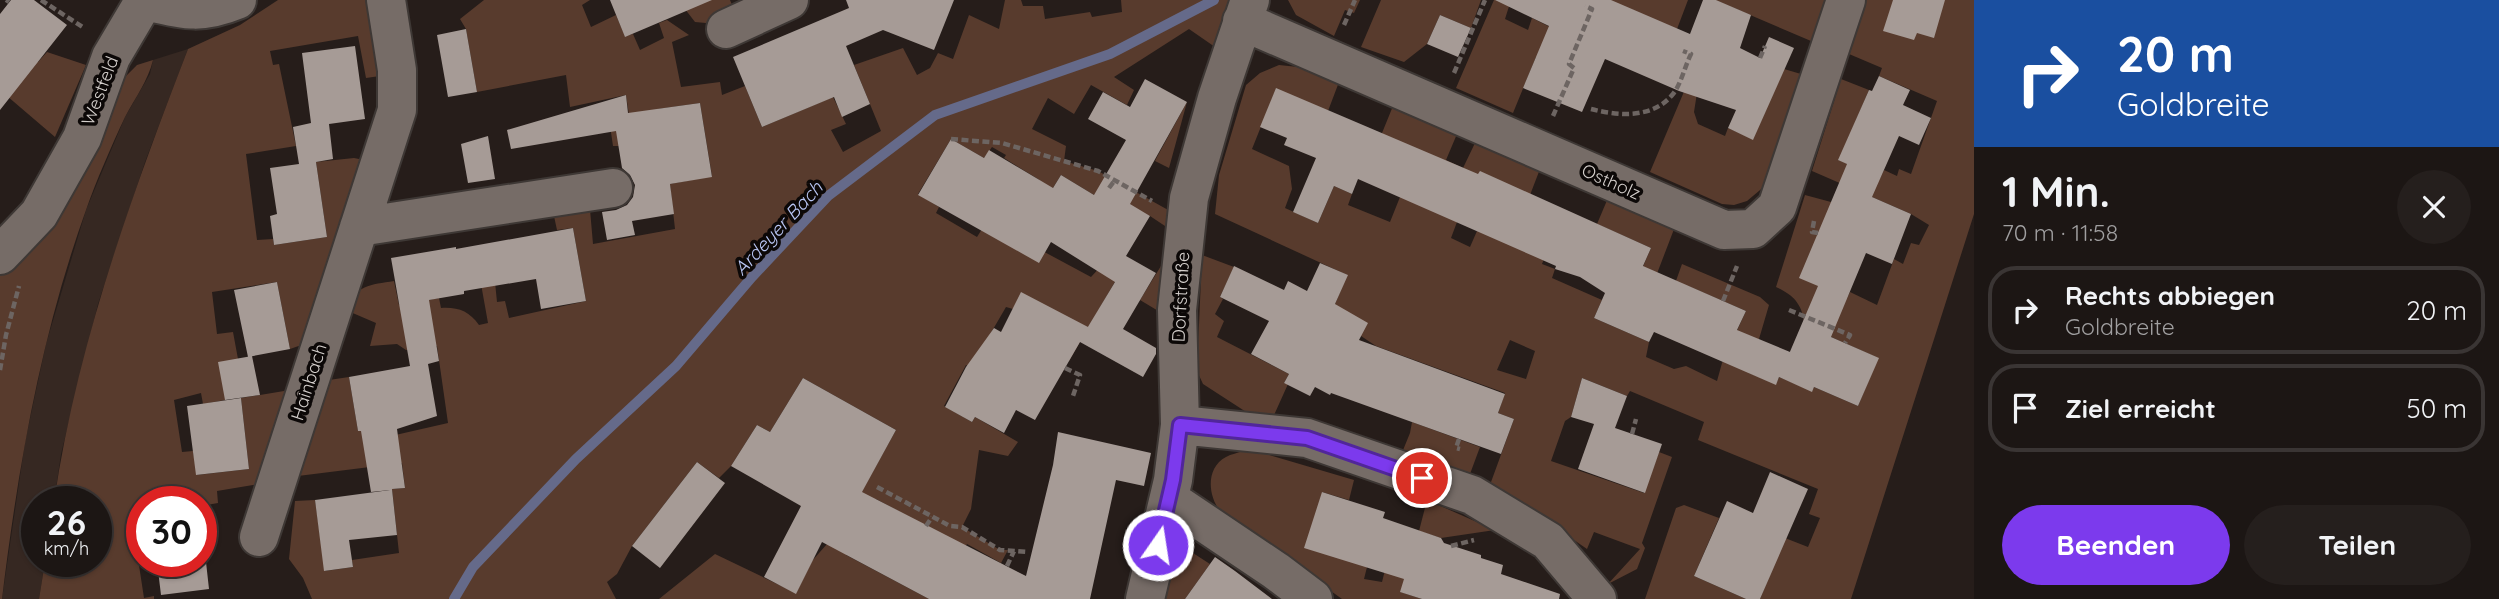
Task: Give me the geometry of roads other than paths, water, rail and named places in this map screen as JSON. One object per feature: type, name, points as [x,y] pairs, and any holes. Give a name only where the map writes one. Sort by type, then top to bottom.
[{"type":"street","name":"Westfeld","points":[[11,264],[82,138],[111,57],[139,8],[151,1],[188,11],[220,7],[237,0]]},
{"type":"street","name":"Hainbach","points":[[259,537],[397,110],[397,70],[386,0]]},
{"type":"street","points":[[726,29],[789,0]]},
{"type":"street","name":"Ostholz","points":[[1246,10],[1440,106],[1724,230],[1753,229],[1777,207],[1846,0]]},
{"type":"street","name":"Dorfstraße","points":[[1145,599],[1173,480],[1180,425],[1177,310],[1189,198],[1246,10]]},
{"type":"street","points":[[359,228],[613,188]]},
{"type":"street","points":[[1180,425],[1307,438],[1472,495],[1548,541],[1597,599]]},
{"type":"street","points":[[1168,499],[1313,599]]},
{"type":"waterway","name":"Ardeyer Bach","points":[[454,599],[473,567],[576,459],[676,366],[752,277],[828,196],[935,115],[1110,54],[1214,0]]}]
